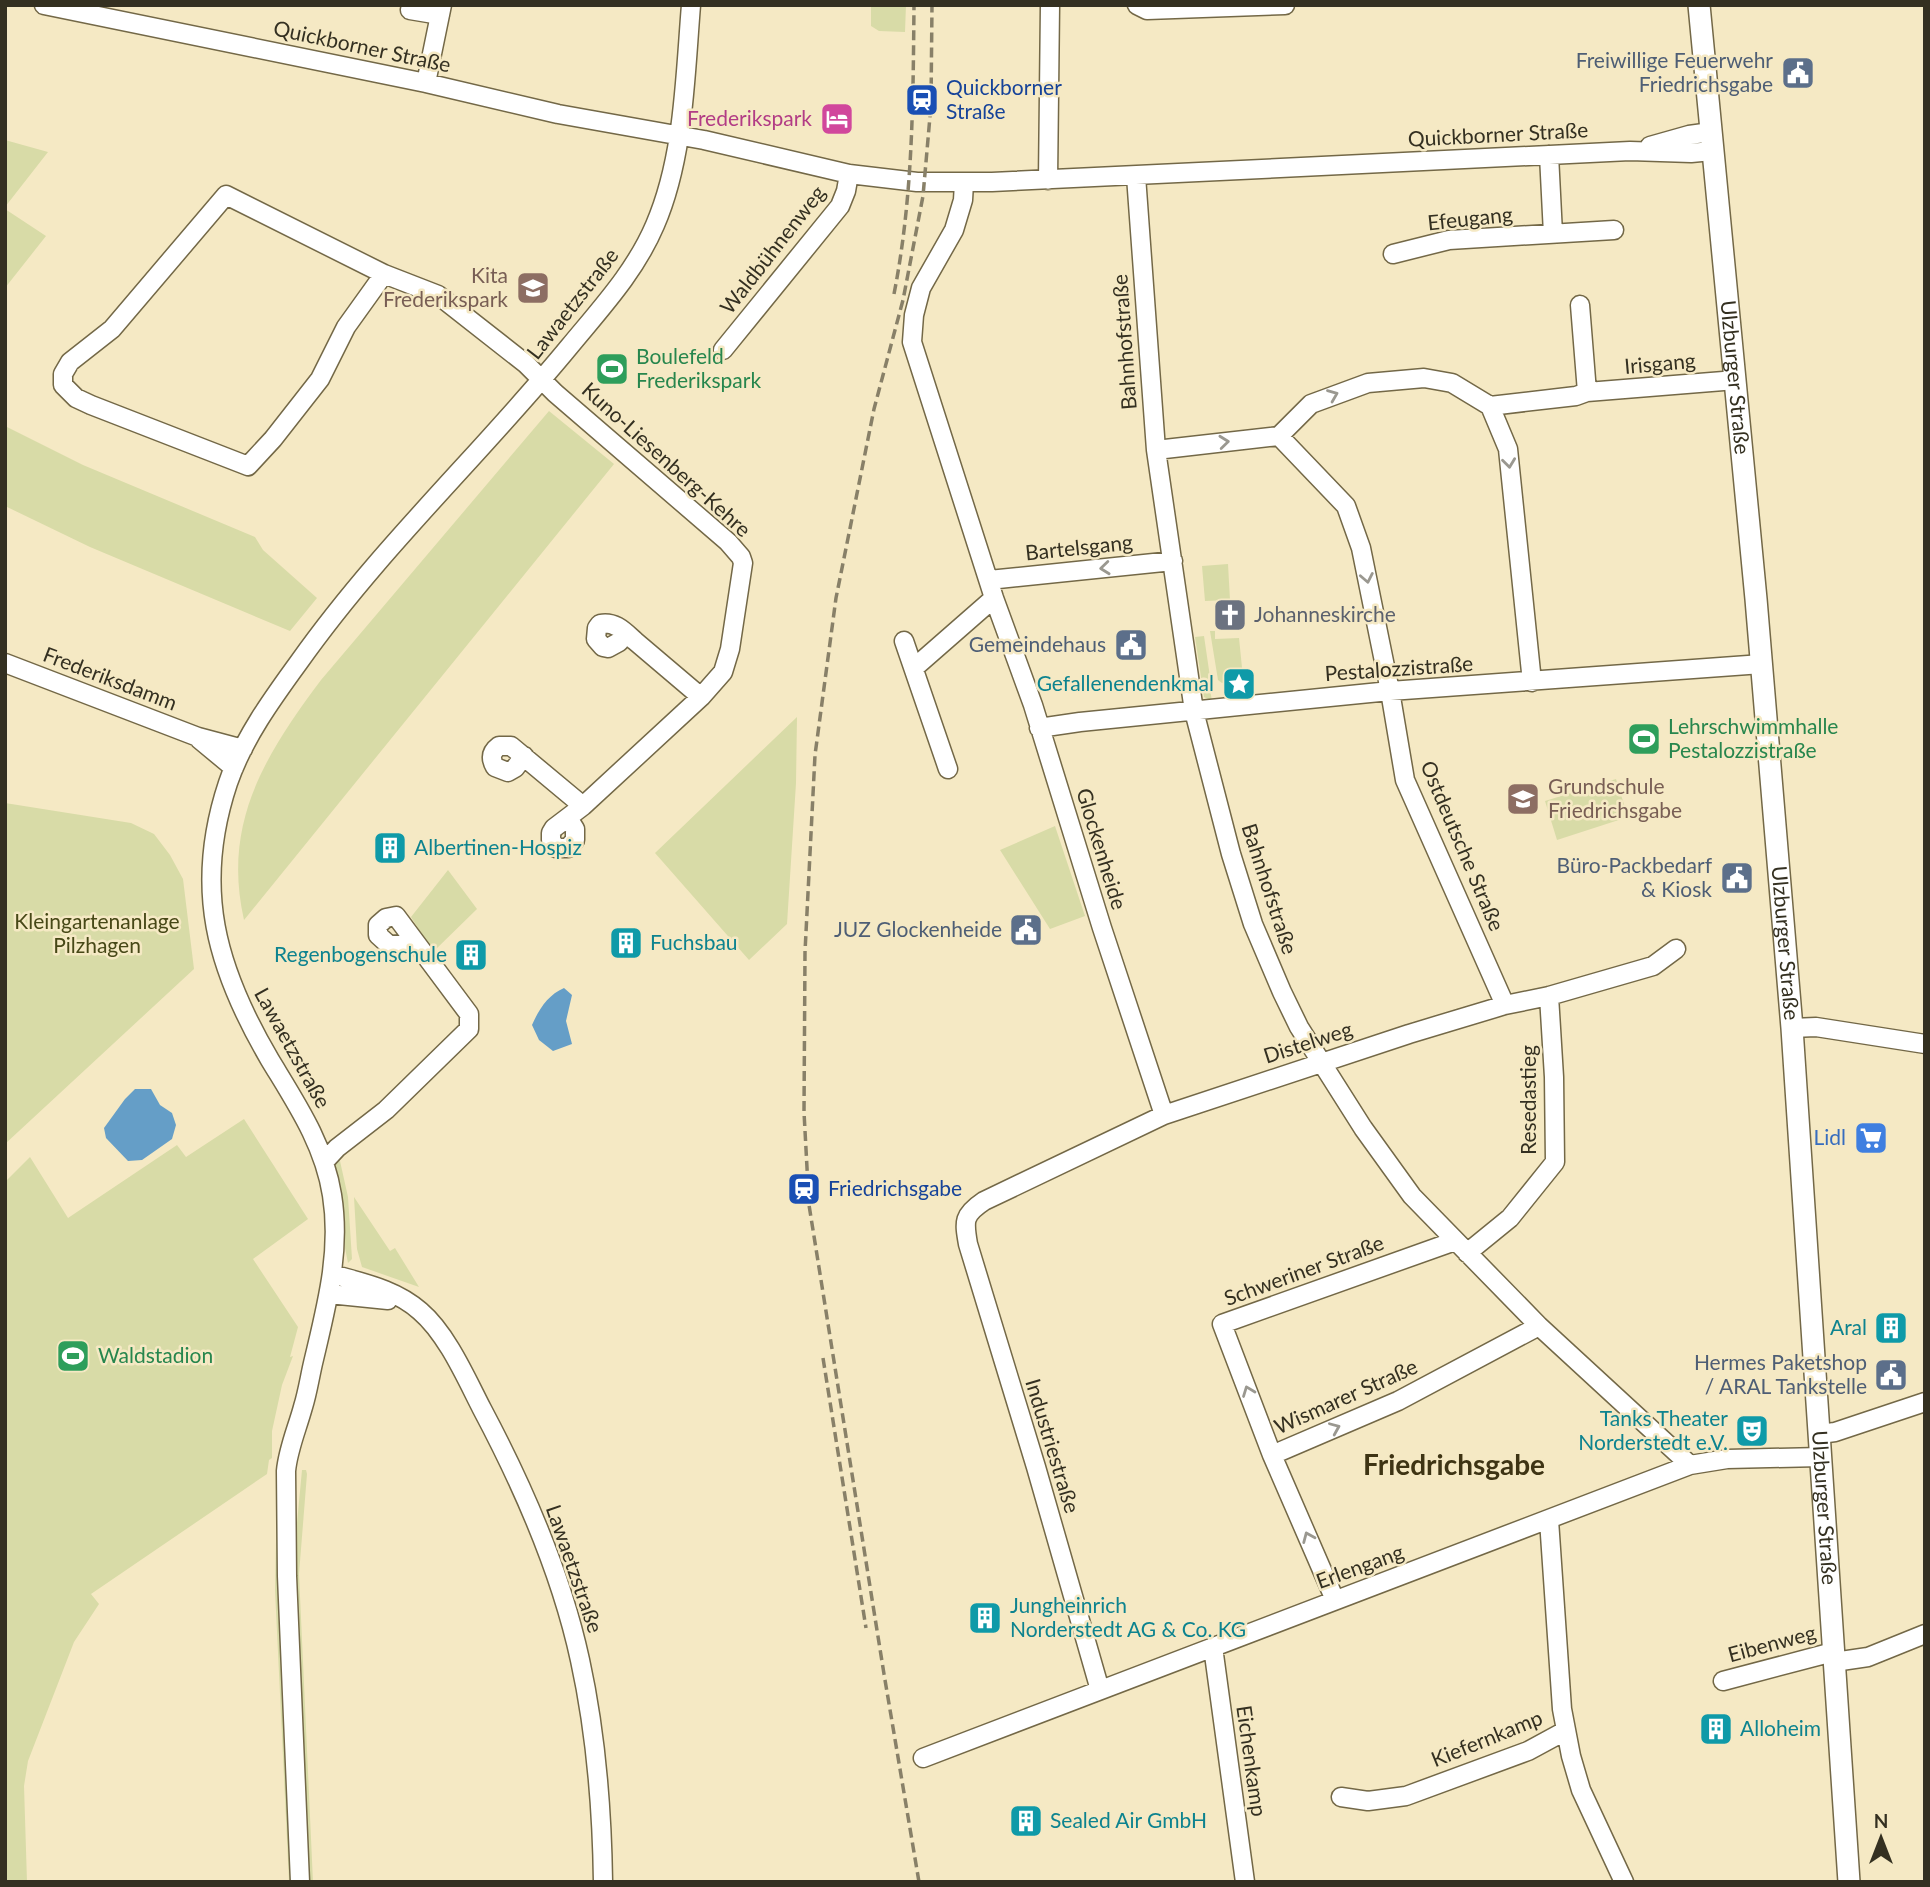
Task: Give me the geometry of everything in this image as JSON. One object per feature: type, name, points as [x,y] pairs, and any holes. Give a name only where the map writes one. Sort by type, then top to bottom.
[{"type":"main road","name":"Ulzburger Straße","points":[[1699,5],[1736,380],[1793,1028],[1849,1882]]},
{"type":"street","name":"Quickborner Straße","points":[[44,5],[426,83],[558,114],[678,135],[849,174],[918,182],[1048,180],[1630,151],[1691,153],[1712,142]]},
{"type":"street","points":[[411,5],[410,10],[441,10],[426,83]]},
{"type":"street","name":"Lawaetzstraße","points":[[300,1882],[287,1576],[288,1457],[304,1406],[329,1294],[335,1224],[324,1161],[304,1115],[242,1009],[216,934],[211,897],[221,808],[243,749],[285,681],[335,630],[450,496],[486,445],[612,297],[639,257],[668,191],[678,135],[691,5]]},
{"type":"street","points":[[1048,180],[1050,5]]},
{"type":"street","points":[[1137,5],[1147,10],[1277,6]]},
{"type":"street","points":[[1549,155],[1553,234]]},
{"type":"street","name":"Waldbühnenweg","points":[[723,350],[840,206],[849,174]]},
{"type":"street","name":"Bahnhofstraße","points":[[1136,176],[1156,450],[1194,711],[1231,854],[1254,924],[1282,992],[1321,1063],[1412,1196],[1539,1326],[1690,1465]]},
{"type":"street","name":"Glockenheide","points":[[964,183],[963,200],[954,230],[920,288],[912,342],[1164,1115]]},
{"type":"street","points":[[384,274],[346,327],[320,379],[248,466],[91,405],[76,398],[63,385],[63,374],[70,362],[113,329],[226,195],[384,274],[438,295],[526,364],[542,380]]},
{"type":"street","name":"Efeugang","points":[[1393,254],[1450,240],[1614,230]]},
{"type":"street","points":[[1580,305],[1587,392]]},
{"type":"street","points":[[1156,450],[1279,436],[1311,404],[1368,383],[1424,378],[1452,383],[1490,406],[1507,449],[1532,682]]},
{"type":"street","name":"Kuno-Liesenberg-Kehre","points":[[542,380],[728,542],[741,556],[743,572],[728,662],[716,682],[568,818]]},
{"type":"street","name":"Irisgang","points":[[1490,406],[1576,396],[1587,392],[1736,380]]},
{"type":"street","name":"Ostdeutsche Straße","points":[[1279,436],[1346,506],[1361,548],[1405,780],[1505,1005]]},
{"type":"street","name":"Bartelsgang","points":[[989,580],[1173,561]]},
{"type":"street","points":[[914,668],[994,598]]},
{"type":"street","points":[[626,633],[701,698]]},
{"type":"street","points":[[904,641],[948,769]]},
{"type":"street","name":"Frederiksdamm","points":[[5,663],[198,737],[243,749]]},
{"type":"street","name":"Pestalozzistraße","points":[[1040,728],[1390,691],[1762,664]]},
{"type":"street","name":"Frederiksdamm","points":[[198,737],[234,768]]},
{"type":"street","points":[[524,757],[583,806]]},
{"type":"street","points":[[324,1161],[386,1110],[469,1030],[469,1014],[417,944]]},
{"type":"street","name":"Distelweg","points":[[968,1214],[984,1202],[1164,1115],[1505,1005],[1549,996],[1653,966],[1676,949]]},
{"type":"street","name":"Resedastieg","points":[[1461,1247],[1510,1218],[1555,1162],[1549,996]]},
{"type":"street","points":[[1793,1028],[1827,1028],[1925,1044]]},
{"type":"street","name":"Industriestraße","points":[[968,1214],[965,1221],[968,1244],[1100,1690]]},
{"type":"street","name":"Schweriner Straße","points":[[1272,1455],[1222,1324],[1461,1247]]},
{"type":"street","name":"Lawaetzstraße","points":[[332,1274],[389,1291],[409,1303],[430,1321],[467,1379],[507,1456],[541,1533],[579,1658],[593,1735],[603,1882]]},
{"type":"street","points":[[329,1294],[409,1303]]},
{"type":"street","name":"Wismarer Straße","points":[[1335,1600],[1272,1455],[1398,1401],[1539,1326]]},
{"type":"street","points":[[1820,1434],[1835,1432],[1925,1402]]},
{"type":"street","name":"Erlengang","points":[[923,1758],[1690,1465],[1727,1459],[1821,1457]]},
{"type":"street","name":"Kiefernkamp","points":[[1341,1797],[1368,1801],[1406,1796],[1528,1751],[1565,1731],[1549,1520]]},
{"type":"street","name":"Eibenweg","points":[[1723,1681],[1833,1657],[1868,1657],[1925,1634]]},
{"type":"street","name":"Eichenkamp","points":[[1213,1647],[1245,1882]]},
{"type":"street","points":[[1565,1731],[1581,1790],[1624,1882]]},
{"type":"green space","points":[[871,5],[906,5],[905,32],[879,31],[871,26]]},
{"type":"green space","points":[[5,140],[48,152],[5,207]]},
{"type":"green space","points":[[5,209],[46,236],[5,288]]},
{"type":"green space","points":[[549,411],[614,464],[244,920],[239,885],[239,852],[244,821],[253,792],[282,736],[321,680]]},
{"type":"green space","points":[[5,426],[83,465],[255,537],[263,550],[317,598],[290,631],[90,547],[5,506]]},
{"type":"green space","points":[[1228,564],[1230,600],[1205,601],[1202,566]]},
{"type":"green space","points":[[1210,631],[1215,631],[1215,639],[1239,638],[1245,697],[1229,699],[1227,690],[1236,689],[1237,682],[1234,680],[1222,683],[1218,680]]},
{"type":"green space","points":[[1204,636],[1212,701],[1204,697],[1195,637]]},
{"type":"green space","points":[[797,717],[796,783],[787,924],[749,960],[655,853]]},
{"type":"green space","points":[[1616,779],[1628,817],[1557,840],[1545,801]]},
{"type":"green space","name":"Kleingartenanlage Pilzhagen","points":[[5,803],[131,823],[154,834],[183,879],[194,969],[5,1144]]},
{"type":"green space","points":[[1055,826],[1085,916],[1050,929],[1000,850]]},
{"type":"green space","points":[[448,870],[477,909],[433,952],[411,917]]},
{"type":"green space","points":[[244,1119],[308,1219],[253,1259],[298,1327],[290,1357],[293,1356],[282,1385],[272,1431],[272,1458],[269,1460],[267,1474],[91,1594],[99,1604],[74,1642],[28,1761],[24,1786],[27,1882],[5,1882],[5,1182],[30,1157],[68,1218],[177,1145],[186,1157]]},
{"type":"green space","points":[[340,1161],[348,1197],[352,1259],[348,1263],[343,1202],[335,1163]]},
{"type":"green space","points":[[354,1197],[390,1251],[395,1248],[419,1287],[362,1267],[357,1249]]},
{"type":"green space","points":[[302,1470],[306,1470],[307,1474],[299,1574],[313,1882],[308,1882],[295,1587],[295,1544]]},
{"type":"green space","points":[[277,1493],[280,1493],[294,1882],[289,1882],[275,1590]]},
{"type":"water","points":[[564,988],[572,995],[566,1021],[572,1044],[553,1051],[539,1040],[532,1025],[545,1003],[553,994]]},
{"type":"water","points":[[135,1089],[151,1089],[160,1105],[172,1113],[176,1125],[172,1139],[142,1160],[128,1161],[106,1138],[104,1128]]},
{"type":"railway","points":[[894,294],[908,186],[914,5]]},
{"type":"railway","points":[[919,1882],[809,1205],[804,1112],[805,952],[815,755],[836,598],[874,409],[903,300],[923,196],[931,105],[932,5]]},
{"type":"railway","points":[[823,1358],[866,1628]]},
{"type":"place","name":"Freiwillige Feuerwehr Friedrichsgabe","points":[[1798,73]]},
{"type":"place","name":"Quickborner Straße","points":[[922,100]]},
{"type":"place","name":"Frederikspark","points":[[837,119]]},
{"type":"place","name":"Kita Frederikspark","points":[[533,288]]},
{"type":"place","name":"Boulefeld Frederikspark","points":[[612,369]]},
{"type":"place","name":"Johanneskirche","points":[[1230,615]]},
{"type":"place","name":"Gemeindehaus","points":[[1131,645]]},
{"type":"place","name":"Gefallenendenkmal","points":[[1239,684]]},
{"type":"place","name":"Lehrschwimmhalle Pestalozzistraße","points":[[1644,739]]},
{"type":"place","name":"Grundschule Friedrichsgabe","points":[[1523,799]]},
{"type":"place","name":"Albertinen-Hospiz","points":[[390,848]]},
{"type":"place","name":"Büro-Packbedarf & Kiosk","points":[[1737,878]]},
{"type":"place","name":"JUZ Glockenheide","points":[[1026,930]]},
{"type":"place","name":"Fuchsbau","points":[[626,943]]},
{"type":"place","name":"Regenbogenschule","points":[[471,955]]},
{"type":"place","name":"Lidl","points":[[1871,1138]]},
{"type":"place","name":"Friedrichsgabe","points":[[804,1189]]},
{"type":"place","name":"Aral","points":[[1891,1328]]},
{"type":"place","name":"Waldstadion","points":[[73,1356]]},
{"type":"place","name":"Hermes Paketshop / ARAL Tankstelle","points":[[1891,1375]]},
{"type":"place","name":"Tanks Theater Norderstedt e.V.","points":[[1752,1431]]},
{"type":"place","name":"Jungheinrich Norderstedt AG & Co. KG","points":[[985,1618]]},
{"type":"place","name":"Alloheim","points":[[1716,1729]]},
{"type":"place","name":"Sealed Air GmbH","points":[[1026,1821]]},
{"type":"district","name":"Friedrichsgabe","points":[[1454,1465]]}]
